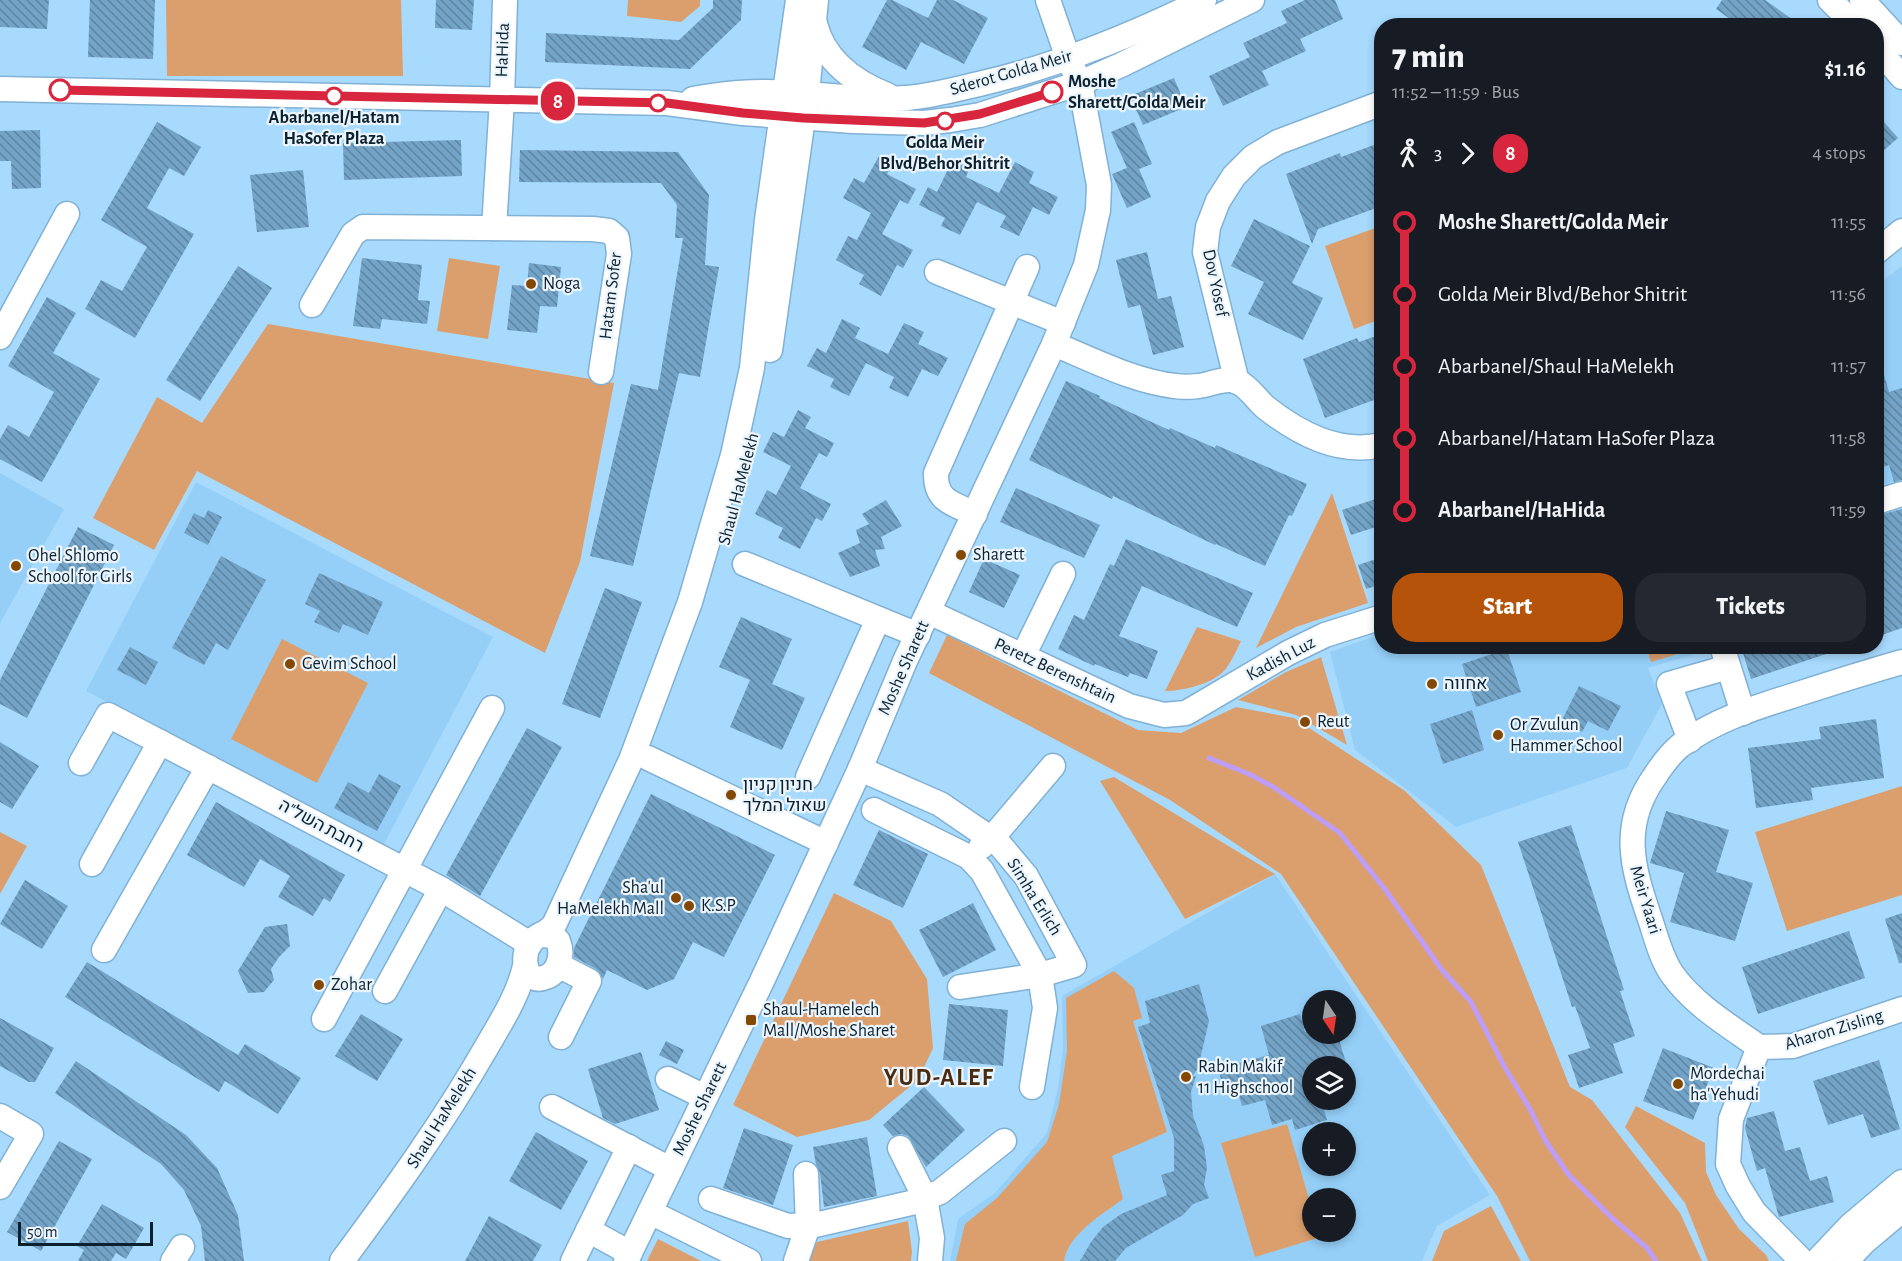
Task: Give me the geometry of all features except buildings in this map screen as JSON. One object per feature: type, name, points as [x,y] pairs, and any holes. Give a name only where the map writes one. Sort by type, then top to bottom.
[{"type":"street","name":"HaHida","points":[[502,100],[505,0]]},
{"type":"street","name":"Shaul HaMelekh","points":[[361,1261],[421,1181],[477,1094],[537,989],[556,964],[648,758],[705,607],[751,449],[767,370],[794,105],[798,0]]},
{"type":"street","name":"Moshe Sharett","points":[[628,1257],[826,843],[918,635],[1059,333],[1086,265],[1098,210],[1099,185],[1080,83],[1068,58],[1048,0]]},
{"type":"street","name":"Sderot Golda Meir","points":[[794,105],[939,94],[1002,78],[1068,58],[1144,29],[1204,0]]},
{"type":"street","name":"Sderot Golda Meir","points":[[794,105],[913,123],[950,120],[980,114],[1080,83],[1252,0]]},
{"type":"street","points":[[1848,7],[1864,18]]},
{"type":"street","points":[[815,10],[826,50],[838,65],[851,77],[895,98]]},
{"type":"street","name":"Shaul HaMelekh","points":[[342,1261],[408,1172],[465,1084],[515,997],[533,948],[552,929],[631,760],[690,602],[710,540],[743,416],[752,368],[767,220],[815,10]]},
{"type":"street","points":[[1884,31],[1902,43]]},
{"type":"street","points":[[1884,56],[1902,77]]},
{"type":"street","points":[[0,89],[667,103],[743,113],[794,105]]},
{"type":"street","points":[[494,228],[502,100]]},
{"type":"street","name":"Dov Yosef","points":[[1237,381],[1205,252],[1208,227],[1218,201],[1234,176],[1253,158],[1278,142],[1374,106]]},
{"type":"street","points":[[0,335],[66,214]]},
{"type":"street","name":"Hatam Sofer","points":[[312,305],[353,234],[363,227],[609,231],[617,238],[619,254],[601,372]]},
{"type":"street","points":[[1884,246],[1902,231]]},
{"type":"street","points":[[975,514],[941,498],[935,485],[936,473],[1027,267]]},
{"type":"street","points":[[937,272],[1011,302],[1129,374],[1175,386],[1199,386],[1227,380],[1237,381],[1264,406],[1312,437],[1331,444],[1354,448],[1374,447]]},
{"type":"street","points":[[1884,500],[1902,494]]},
{"type":"street","points":[[745,564],[918,635]]},
{"type":"street","points":[[1023,656],[1063,574]]},
{"type":"street","name":"Peretz Berenshtain","points":[[929,612],[1129,706],[1164,715],[1186,713]]},
{"type":"street","points":[[808,777],[878,619]]},
{"type":"street","name":"Kadish Luz","points":[[1186,713],[1288,652],[1325,635],[1374,620]]},
{"type":"street","points":[[1690,740],[1669,684],[1725,657],[1743,713]]},
{"type":"street","name":"Meir Yaari","points":[[1759,1047],[1709,1012],[1671,973],[1661,953],[1636,880],[1632,858],[1632,831],[1638,809],[1647,787],[1680,746],[1727,718],[1902,662]]},
{"type":"street","points":[[324,1019],[492,708]]},
{"type":"street","name":"רחבת השל\"ה","points":[[81,763],[108,715],[441,889],[533,948]]},
{"type":"street","points":[[92,864],[160,742]]},
{"type":"street","points":[[648,758],[826,843]]},
{"type":"street","points":[[969,857],[992,838],[1053,766]]},
{"type":"street","points":[[104,950],[208,767]]},
{"type":"street","name":"Simha Erlich","points":[[860,769],[940,804],[1000,844],[1026,876],[1074,965],[1040,975]]},
{"type":"street","points":[[874,810],[969,857],[982,871],[1040,975],[1045,1008],[1032,1087]]},
{"type":"street","points":[[386,991],[441,889]]},
{"type":"street","points":[[555,938],[556,964],[540,979],[529,975],[533,948],[555,938]]},
{"type":"street","points":[[556,964],[589,981],[561,1036]]},
{"type":"street","points":[[960,987],[1040,975]]},
{"type":"street","name":"Aharon Zisling","points":[[1802,1261],[1754,1212],[1728,1164],[1731,1119],[1759,1047],[1793,1046],[1902,1009]]},
{"type":"street","points":[[668,1079],[705,1097]]},
{"type":"street","points":[[552,1107],[670,1169]]},
{"type":"street","points":[[0,1116],[31,1134],[0,1187]]},
{"type":"street","points":[[711,1199],[788,1226],[808,1226],[904,1205],[940,1192],[1004,1141]]},
{"type":"street","points":[[573,1261],[629,1147]]},
{"type":"street","points":[[900,1148],[925,1198],[932,1238],[930,1261]]},
{"type":"street","points":[[796,1261],[808,1226],[806,1174]]},
{"type":"street","points":[[1817,1261],[1850,1226],[1902,1182]]},
{"type":"street","points":[[1846,1261],[1864,1242],[1902,1210]]},
{"type":"street","points":[[650,1212],[749,1261]]},
{"type":"street","points":[[588,1230],[628,1257]]},
{"type":"shaded area","points":[[166,0],[401,0],[403,76],[167,76]]},
{"type":"shaded area","points":[[628,0],[700,0],[700,6],[681,22],[627,16]]},
{"type":"shaded area","points":[[1374,228],[1374,322],[1354,329],[1325,246]]},
{"type":"shaded area","points":[[449,258],[500,266],[488,339],[437,331]]},
{"type":"shaded area","points":[[1902,266],[1902,478],[1884,484],[1884,280]]},
{"type":"shaded area","points":[[268,324],[614,383],[580,562],[545,653],[197,471],[154,550],[93,518],[157,397],[202,423]]},
{"type":"shaded area","name":"Ohel Shlomo School for Girls","points":[[0,473],[64,509],[0,623]]},
{"type":"shaded area","name":"Gevim School","points":[[196,482],[493,637],[383,846],[86,691]]},
{"type":"shaded area","points":[[1332,493],[1368,603],[1296,627],[1256,648]]},
{"type":"shaded area","points":[[1197,627],[1241,641],[1229,664],[1216,678],[1190,688],[1165,691]]},
{"type":"shaded area","points":[[947,635],[1138,730],[1181,733],[1236,707],[1294,718],[1405,791],[1481,865],[1570,1087],[1592,1100],[1680,1213],[1702,1261],[1530,1261],[1497,1196],[1281,874],[1170,800],[929,673]]},
{"type":"shaded area","name":"Or Zvulun Hammer School","points":[[1374,636],[1374,654],[1695,654],[1648,668],[1662,704],[1627,768],[1456,827],[1355,750],[1330,652]]},
{"type":"shaded area","points":[[282,639],[368,683],[317,783],[231,739]]},
{"type":"shaded area","points":[[1648,654],[1678,654],[1651,662]]},
{"type":"shaded area","points":[[1321,657],[1347,745],[1296,715],[1238,700],[1286,672]]},
{"type":"shaded area","points":[[1114,777],[1275,874],[1185,919],[1100,781]]},
{"type":"shaded area","points":[[1902,786],[1902,895],[1787,931],[1755,832]]},
{"type":"shaded area","points":[[0,832],[27,846],[0,894]]},
{"type":"shaded area","name":"Rabin Makif 11 Highschool","points":[[1275,874],[1353,990],[1302,990],[1302,1044],[1356,1044],[1356,995],[1490,1195],[1437,1226],[1422,1261],[950,1261],[958,1219],[995,1193],[1047,1133],[1058,1088],[1063,1049],[1062,996]]},
{"type":"shaded area","points":[[834,893],[891,921],[927,979],[933,1048],[918,1080],[869,1120],[797,1137],[733,1105]]},
{"type":"shaded area","points":[[1114,971],[1134,988],[1142,1018],[1133,1021],[1167,1132],[1112,1156],[1123,1199],[1079,1233],[1067,1251],[1064,1261],[956,1261],[965,1224],[997,1198],[1047,1142],[1059,1104],[1067,1051],[1066,998]]},
{"type":"shaded area","points":[[1636,1106],[1705,1143],[1706,1172],[1716,1195],[1739,1229],[1766,1255],[1769,1261],[1708,1261],[1685,1203],[1625,1127]]},
{"type":"shaded area","points":[[1287,1124],[1306,1188],[1302,1188],[1302,1242],[1304,1242],[1255,1257],[1221,1143]]},
{"type":"shaded area","points":[[1491,1206],[1521,1261],[1432,1261],[1444,1231]]},
{"type":"shaded area","points":[[908,1221],[911,1261],[809,1261],[817,1242]]},
{"type":"shaded area","points":[[658,1239],[701,1261],[647,1261]]},
{"type":"waterway","points":[[1209,758],[1249,774],[1275,788],[1340,833],[1384,888],[1442,970],[1471,1002],[1545,1140],[1568,1174],[1612,1218],[1647,1248],[1656,1261]]},
{"type":"bus line","name":"8","points":[[60,90],[667,103],[803,118],[924,123],[980,114],[1052,92]]},
{"type":"place","name":"Moshe Sharett/Golda Meir","points":[[1052,92]]},
{"type":"place","name":"Abarbanel/Hatam HaSofer Plaza","points":[[334,96]]},
{"type":"place","name":"Golda Meir Blvd/Behor Shitrit","points":[[945,121]]},
{"type":"place","name":"Noga","points":[[531,284]]},
{"type":"place","name":"Sharett","points":[[961,555]]},
{"type":"place","name":"Ohel Shlomo School for Girls","points":[[16,566]]},
{"type":"place","name":"Gevim School","points":[[290,664]]},
{"type":"place","name":"אחווה","points":[[1432,684]]},
{"type":"place","name":"Reut","points":[[1305,722]]},
{"type":"place","name":"Or Zvulun Hammer School","points":[[1498,735]]},
{"type":"place","name":"חניון קניון שאול המלך","points":[[731,795]]},
{"type":"place","name":"Sha'ul HaMelekh Mall","points":[[676,898]]},
{"type":"place","name":"K.S.P","points":[[689,906]]},
{"type":"place","name":"Zohar","points":[[319,985]]},
{"type":"place","name":"Shaul-Hamelech Mall/Moshe Sharet","points":[[751,1020]]},
{"type":"place","name":"Rabin Makif 11 Highschool","points":[[1186,1077]]},
{"type":"place","name":"Mordechai ha'Yehudi","points":[[1678,1084]]},
{"type":"district","name":"YUD-ALEF","points":[[939,1078]]}]
